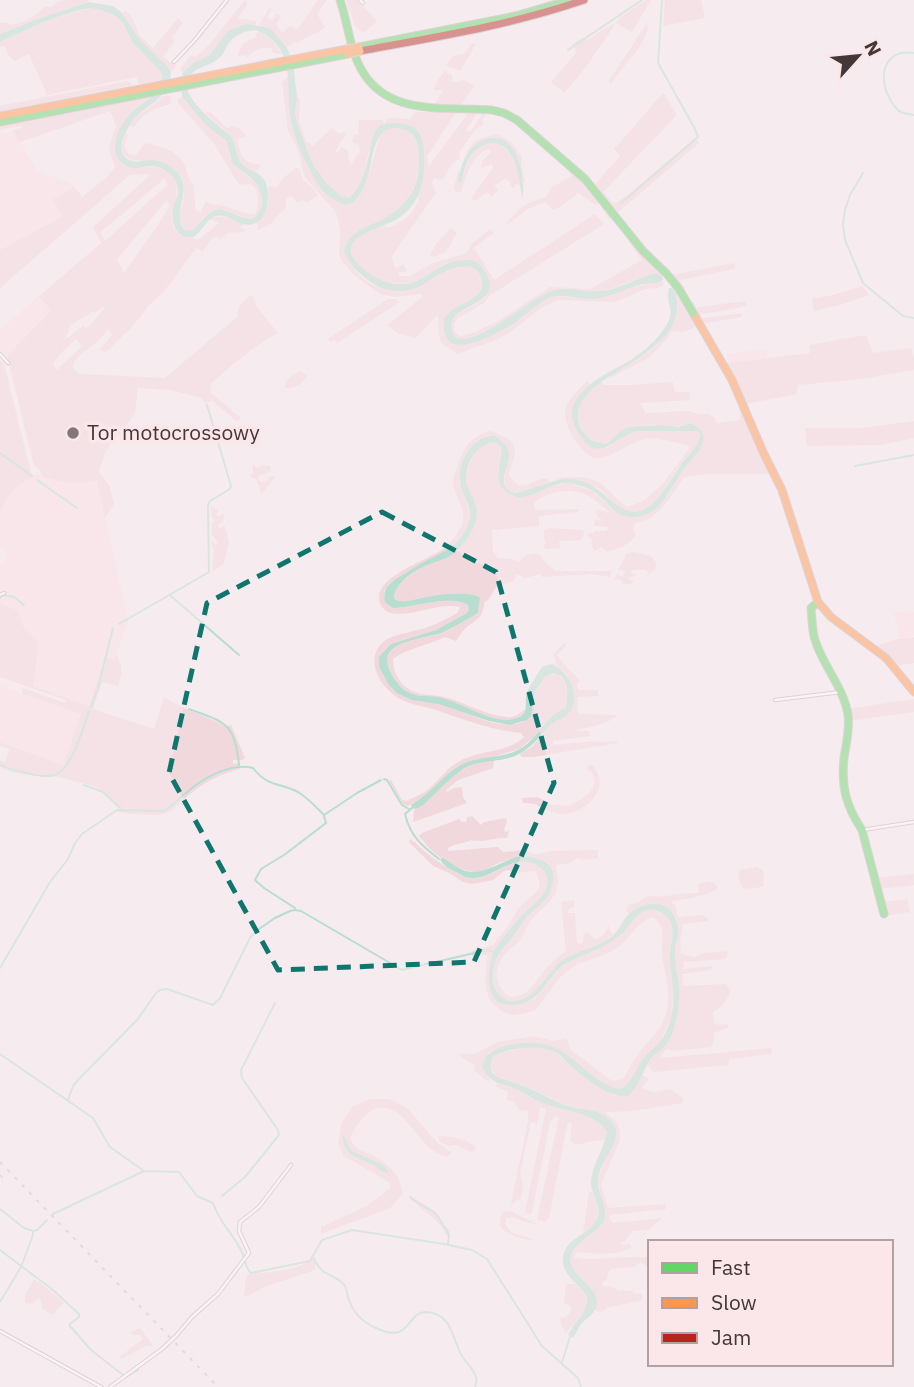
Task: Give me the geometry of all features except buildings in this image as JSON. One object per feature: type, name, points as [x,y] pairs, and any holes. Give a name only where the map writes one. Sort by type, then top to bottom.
[{"type":"street","points":[[174,62],[227,0]]},
{"type":"street","points":[[340,0],[359,66],[379,92],[391,100],[410,106],[492,110],[517,120],[585,180],[643,251],[674,282],[732,380],[782,489],[818,602],[831,617],[886,658],[914,692]]},
{"type":"street","points":[[359,49],[516,16],[570,0]]},
{"type":"street","points":[[0,116],[516,21],[584,0]]},
{"type":"street","points":[[0,122],[130,93]]},
{"type":"street","points":[[0,354],[8,363]]},
{"type":"street","points":[[818,602],[811,608],[815,640],[841,692],[848,716],[848,739],[844,759],[845,798],[862,830],[884,915]]},
{"type":"street","points":[[775,700],[841,692]]},
{"type":"street","points":[[862,830],[914,822]]},
{"type":"street","points":[[110,1387],[162,1349],[218,1294],[249,1253],[239,1231],[240,1222],[259,1207],[291,1166]]},
{"type":"street","points":[[0,1331],[101,1387]]},
{"type":"highlighted area","points":[[382,512],[496,572],[554,783],[474,962],[278,970],[169,773],[207,603]]},
{"type":"shaded area","points":[[245,0],[248,3],[238,18],[256,21],[256,25],[248,24],[210,55],[183,72],[180,69],[190,56],[196,57],[210,44]]},
{"type":"shaded area","points":[[318,0],[327,0],[317,14],[325,27],[287,48],[273,31],[259,26],[269,8],[272,9],[267,18],[273,20],[276,14],[281,16],[276,24],[282,33],[290,26],[298,29]]},
{"type":"shaded area","points":[[346,0],[357,0],[377,21],[362,32],[355,26]]},
{"type":"shaded area","points":[[646,0],[651,0],[632,32],[616,23],[619,18]]},
{"type":"shaded area","points":[[665,0],[701,0],[705,18],[663,26]]},
{"type":"shaded area","points":[[58,1],[89,2],[0,34],[0,23],[20,23],[44,7],[52,7]]},
{"type":"shaded area","points":[[89,2],[113,6],[121,12],[140,40],[171,72],[161,97],[130,125],[122,150],[126,158],[132,161],[162,162],[177,172],[183,183],[180,219],[186,231],[193,230],[215,210],[252,219],[262,206],[258,186],[233,164],[226,141],[205,124],[182,97],[183,72],[210,55],[228,31],[248,24],[273,31],[287,48],[293,62],[297,98],[295,112],[306,148],[314,166],[327,184],[341,196],[349,198],[359,184],[373,136],[380,126],[389,123],[403,124],[418,131],[424,150],[424,164],[422,184],[417,197],[401,217],[356,239],[351,252],[355,261],[370,274],[395,284],[414,282],[459,260],[470,260],[479,264],[489,280],[490,288],[482,299],[453,318],[451,329],[457,338],[470,338],[481,334],[555,290],[602,291],[652,274],[662,276],[663,280],[598,298],[549,298],[514,323],[485,338],[468,344],[451,343],[444,331],[445,318],[480,291],[481,277],[477,270],[466,266],[454,268],[417,288],[401,291],[384,289],[359,273],[344,251],[353,235],[390,215],[407,200],[419,171],[415,139],[408,131],[388,129],[378,139],[366,182],[354,202],[344,205],[329,196],[315,179],[296,138],[291,120],[284,57],[269,38],[256,30],[244,32],[234,38],[221,56],[194,71],[187,82],[192,99],[199,108],[231,136],[240,162],[265,181],[268,195],[266,211],[258,222],[251,225],[216,216],[194,237],[183,236],[176,229],[173,220],[178,187],[173,177],[165,170],[155,167],[128,167],[119,160],[115,152],[117,136],[124,122],[158,91],[162,79],[161,72],[133,43],[123,23],[114,15],[89,8],[43,22],[0,42],[0,34]]},
{"type":"shaded area","points":[[89,8],[108,11],[123,23],[133,43],[161,72],[162,81],[139,85],[137,77],[47,95],[29,54],[14,61],[5,46],[0,47],[0,42],[43,22]]},
{"type":"shaded area","points":[[126,11],[132,17],[139,35],[153,48],[178,18],[183,23],[172,38],[175,41],[163,57],[176,66],[171,72],[139,40],[122,13]]},
{"type":"shaded area","points":[[616,23],[586,67],[564,93],[551,82],[576,53],[571,45],[582,38],[588,40]]},
{"type":"shaded area","points":[[647,23],[648,30],[641,45],[611,83],[608,82]]},
{"type":"shaded area","points":[[258,31],[272,40],[282,54],[273,53],[271,48],[264,48],[256,50],[248,57],[238,56],[241,46],[255,38]]},
{"type":"shaded area","points":[[472,43],[476,44],[460,71],[446,65],[453,56],[464,54]]},
{"type":"shaded area","points":[[445,71],[453,76],[451,82],[463,79],[474,86],[461,105],[435,104],[443,90],[433,90]]},
{"type":"shaded area","points":[[289,75],[291,124],[310,172],[326,193],[354,202],[367,180],[380,135],[386,129],[399,128],[409,132],[415,139],[418,149],[418,173],[410,195],[394,213],[353,234],[347,258],[365,279],[382,287],[423,283],[443,272],[460,267],[468,266],[477,271],[482,278],[479,292],[472,300],[445,318],[457,345],[475,342],[556,296],[592,299],[646,284],[662,281],[664,285],[645,289],[616,302],[558,300],[541,308],[509,333],[458,354],[442,343],[438,330],[438,315],[415,338],[397,333],[388,325],[423,296],[384,295],[355,276],[344,264],[339,255],[338,218],[304,176],[299,153],[288,130],[282,83]]},
{"type":"shaded area","points":[[127,81],[134,85],[0,112],[0,106]]},
{"type":"shaded area","points":[[296,86],[297,97],[300,98],[299,121],[306,142],[313,146],[332,128],[339,134],[343,132],[346,134],[335,152],[338,153],[342,147],[348,151],[350,166],[360,151],[359,145],[352,142],[354,135],[358,135],[359,120],[382,120],[384,124],[372,140],[361,181],[349,198],[330,188],[308,153],[296,119]]},
{"type":"shaded area","points":[[663,93],[677,115],[603,192],[614,204],[695,138],[699,143],[616,214],[591,184],[596,183],[620,156],[614,149]]},
{"type":"shaded area","points":[[155,94],[133,110],[115,149],[133,168],[158,167],[171,174],[177,188],[172,220],[180,235],[198,240],[219,223],[210,219],[215,217],[228,217],[244,224],[240,227],[244,232],[228,233],[220,240],[217,236],[203,251],[196,248],[164,292],[106,352],[99,350],[112,335],[108,330],[78,358],[72,367],[80,374],[165,378],[237,317],[240,304],[251,295],[256,306],[278,333],[243,356],[211,384],[210,392],[241,418],[237,422],[212,400],[205,404],[202,398],[170,390],[138,388],[135,414],[105,452],[99,472],[110,487],[114,504],[105,518],[97,481],[68,483],[43,477],[34,466],[7,356],[51,310],[39,296],[101,243],[93,227],[149,176],[130,175],[0,288],[0,250],[62,217],[53,199],[74,186],[82,197],[115,167],[109,149],[116,126],[110,111],[20,142],[12,130],[21,126],[0,130],[0,124]],"holes":[[[165,178],[167,185],[105,241],[101,232]],[[166,201],[167,201],[170,205],[166,213],[124,273],[117,259]],[[106,305],[85,330],[84,325],[64,339],[70,325]],[[76,339],[82,346],[57,370],[53,364]]]},
{"type":"shaded area","points":[[163,96],[170,96],[171,104],[150,112],[134,127],[129,126],[137,117]]},
{"type":"shaded area","points":[[182,97],[203,122],[225,140],[235,165],[258,187],[262,201],[258,213],[252,219],[217,209],[205,215],[193,230],[186,231],[179,219],[184,194],[182,177],[148,160],[133,161],[123,154],[121,148],[126,133],[128,134],[124,146],[129,154],[136,155],[145,143],[167,149],[181,159],[193,184],[196,211],[201,212],[205,202],[208,202],[255,214],[258,199],[255,187],[249,184],[239,185],[215,145],[178,103],[177,99]]},
{"type":"shaded area","points":[[210,112],[227,128],[234,126],[246,136],[237,140],[238,146],[247,161],[261,165],[255,172],[244,166],[236,156],[234,141],[205,113]]},
{"type":"shaded area","points":[[415,112],[456,112],[427,157],[429,166],[469,112],[477,113],[466,131],[470,132],[483,113],[487,114],[482,121],[484,124],[475,130],[459,153],[460,158],[452,164],[442,180],[434,178],[432,183],[436,193],[391,257],[396,269],[403,264],[407,271],[398,273],[399,276],[410,276],[433,263],[464,254],[470,245],[490,229],[494,233],[474,248],[494,280],[595,214],[604,224],[458,318],[454,331],[458,335],[475,332],[498,321],[550,287],[590,289],[642,260],[628,241],[631,239],[662,276],[652,274],[604,291],[551,291],[478,335],[467,339],[457,338],[450,329],[452,320],[477,304],[488,293],[489,283],[484,269],[448,262],[414,282],[392,283],[376,278],[363,269],[351,252],[354,242],[361,235],[399,223],[419,201],[421,135],[394,123],[385,123],[389,118],[410,119]]},
{"type":"shaded area","points":[[14,132],[38,172],[74,186],[70,190],[62,217],[0,250],[0,134]]},
{"type":"shaded area","points":[[497,134],[512,143],[522,157],[524,183],[518,161],[507,142],[492,138],[466,154],[475,142]]},
{"type":"shaded area","points":[[488,138],[503,140],[515,152],[522,176],[522,199],[515,163],[509,152],[498,144],[487,144],[476,150],[468,160],[460,184],[458,181],[461,167],[470,150]]},
{"type":"shaded area","points":[[491,142],[508,152],[518,171],[521,185],[516,184],[514,188],[505,179],[494,186],[498,190],[492,197],[487,193],[473,201],[472,197],[493,168],[492,164],[481,168],[483,160],[491,152],[489,149],[474,161],[461,192],[455,191],[454,187],[458,172],[460,171],[458,181],[462,181],[471,157],[479,148]]},
{"type":"shaded area","points":[[299,168],[303,180],[318,196],[307,202],[303,200],[297,203],[291,196],[286,199],[286,208],[273,222],[259,230],[256,228],[259,226],[256,222],[266,210],[269,186],[277,187],[283,178]]},
{"type":"shaded area","points":[[569,168],[612,217],[609,219],[599,204],[596,205],[578,193],[562,206],[552,210],[546,202],[528,209],[505,225],[519,209],[546,197],[552,187],[572,176],[567,169]]},
{"type":"shaded area","points":[[451,228],[457,233],[452,243],[444,253],[432,257],[430,255],[436,244]]},
{"type":"shaded area","points":[[735,263],[735,269],[680,280],[685,289],[682,291],[671,275]]},
{"type":"shaded area","points":[[672,282],[697,326],[684,332],[671,331],[652,356],[610,376],[643,356],[664,338],[676,316],[676,295],[669,283]]},
{"type":"shaded area","points":[[862,286],[869,295],[814,311],[812,299]]},
{"type":"shaded area","points":[[669,288],[675,293],[677,305],[674,322],[667,334],[642,356],[600,383],[582,401],[578,411],[579,422],[585,434],[598,443],[608,443],[629,427],[678,427],[690,423],[699,428],[703,434],[701,448],[658,507],[645,515],[623,516],[593,491],[567,483],[529,496],[514,496],[500,484],[501,447],[495,442],[489,443],[475,453],[467,470],[467,485],[477,514],[467,539],[450,556],[415,571],[397,589],[394,599],[402,601],[453,594],[473,595],[480,599],[478,613],[441,633],[404,643],[392,650],[387,659],[389,669],[406,691],[446,699],[504,720],[523,714],[528,690],[544,666],[552,664],[564,673],[574,692],[573,706],[569,713],[553,723],[526,750],[509,758],[482,762],[463,769],[423,805],[412,808],[411,805],[461,765],[511,753],[523,747],[551,717],[566,707],[567,690],[562,676],[553,673],[545,677],[535,692],[531,716],[527,720],[510,725],[489,721],[439,704],[412,700],[397,693],[380,669],[379,657],[391,644],[436,630],[467,613],[469,609],[468,605],[451,601],[393,608],[385,602],[386,589],[391,582],[448,549],[462,535],[469,522],[470,510],[460,482],[461,466],[473,444],[487,437],[495,436],[508,449],[504,483],[511,492],[522,492],[557,480],[573,479],[590,485],[625,510],[635,512],[652,504],[695,448],[700,433],[638,431],[598,449],[584,441],[572,417],[573,406],[587,387],[638,355],[661,333],[670,319]]},
{"type":"shaded area","points":[[39,296],[51,310],[7,356],[0,350],[0,330]]},
{"type":"shaded area","points":[[388,299],[400,302],[337,343],[335,340],[330,342],[328,339]]},
{"type":"shaded area","points":[[688,301],[693,301],[696,308],[746,301],[746,306],[700,314],[702,318],[743,313],[741,317],[702,324]]},
{"type":"shaded area","points":[[866,335],[873,353],[911,348],[914,370],[854,380],[798,385],[797,394],[745,404],[725,365],[810,353],[809,345]]},
{"type":"shaded area","points":[[766,349],[767,358],[728,363],[727,354]]},
{"type":"shaded area","points":[[0,360],[4,364],[32,477],[12,491],[0,512]]},
{"type":"shaded area","points":[[300,371],[307,376],[305,379],[294,387],[285,388],[286,380]]},
{"type":"shaded area","points":[[587,381],[590,385],[578,398],[573,423],[583,440],[607,448],[629,433],[638,431],[700,433],[695,448],[656,501],[640,511],[632,513],[622,510],[594,486],[556,480],[577,477],[596,481],[628,507],[656,491],[690,448],[687,445],[648,438],[604,457],[592,457],[575,441],[565,418],[570,399]]},
{"type":"shaded area","points":[[601,381],[603,385],[673,382],[675,392],[689,392],[690,400],[641,403],[645,413],[690,411],[708,414],[714,417],[717,423],[740,420],[742,407],[769,474],[708,474],[684,477],[657,512],[635,523],[633,532],[636,534],[631,541],[607,552],[602,547],[594,551],[591,544],[593,539],[587,536],[595,531],[606,531],[609,527],[594,526],[595,520],[602,520],[596,510],[612,514],[595,500],[583,493],[568,491],[553,493],[540,499],[534,503],[535,510],[579,509],[578,512],[539,516],[539,526],[492,530],[493,551],[498,558],[519,562],[528,555],[539,554],[556,571],[612,571],[610,577],[591,574],[542,577],[540,574],[525,578],[516,574],[514,581],[496,587],[484,602],[480,617],[464,629],[456,641],[445,637],[393,659],[398,679],[415,692],[444,697],[499,716],[512,717],[526,709],[520,717],[511,720],[499,719],[439,698],[407,692],[389,668],[389,653],[403,643],[441,633],[478,613],[480,599],[469,595],[446,594],[403,601],[394,599],[393,594],[411,574],[450,556],[467,538],[476,513],[466,474],[473,456],[484,444],[491,442],[501,447],[500,485],[512,496],[526,497],[549,487],[568,483],[593,491],[610,507],[636,518],[668,496],[679,475],[692,460],[703,433],[684,424],[640,427],[620,434],[608,443],[592,441],[584,433],[578,411],[586,396]]},
{"type":"shaded area","points":[[914,421],[914,438],[881,445],[807,446],[805,428],[862,428]]},
{"type":"shaded area","points":[[489,431],[502,435],[515,448],[509,475],[514,481],[527,485],[548,478],[549,482],[514,493],[509,490],[505,479],[509,452],[490,435],[476,441],[459,480],[468,507],[467,529],[453,546],[390,583],[384,591],[384,598],[393,608],[451,601],[468,605],[469,609],[467,613],[436,630],[391,644],[380,669],[396,692],[405,697],[442,704],[500,724],[520,723],[529,718],[538,686],[547,676],[555,674],[564,678],[568,699],[566,707],[550,717],[534,737],[519,749],[455,769],[423,798],[408,806],[403,804],[389,781],[391,780],[402,800],[406,801],[428,790],[458,762],[510,746],[524,737],[521,733],[487,727],[402,700],[382,683],[374,659],[386,640],[423,629],[457,613],[460,607],[451,606],[391,613],[381,606],[379,594],[392,578],[437,553],[458,533],[463,517],[453,480],[466,448],[477,437]]},
{"type":"shaded area","points":[[253,464],[258,468],[261,465],[270,466],[271,471],[259,476],[261,482],[271,476],[275,477],[262,494],[256,479],[250,476]]},
{"type":"shaded area","points":[[41,474],[43,477],[68,483],[97,480],[128,621],[114,661],[105,659],[90,706],[33,686],[39,645],[23,626],[18,611],[0,603],[0,564],[9,555],[0,545],[0,512],[14,487],[31,476]]},
{"type":"shaded area","points":[[210,505],[218,511],[216,515],[223,514],[225,519],[218,526],[225,526],[229,542],[224,564],[212,572],[214,549],[211,542],[218,542],[212,535],[212,524],[215,520]]},
{"type":"shaded area","points":[[544,530],[583,530],[584,535],[581,540],[559,541],[560,548],[545,549]]},
{"type":"shaded area","points":[[627,553],[651,556],[657,564],[655,570],[649,574],[646,570],[632,570],[630,573],[636,574],[627,577],[633,582],[623,584],[615,579],[617,574],[622,577],[625,571],[618,570]]},
{"type":"shaded area","points":[[0,603],[18,611],[23,626],[39,644],[33,686],[89,706],[105,658],[114,660],[116,655],[122,670],[118,686],[102,682],[93,709],[154,729],[164,697],[226,727],[231,725],[245,758],[233,760],[233,764],[240,763],[240,769],[208,782],[168,813],[148,815],[119,812],[119,807],[94,786],[55,776],[15,773],[0,767],[0,760],[5,762],[10,749],[0,746],[0,742],[63,765],[81,714],[22,694],[23,688],[65,703],[66,700],[0,677]]},
{"type":"shaded area","points":[[914,612],[914,636],[899,638],[894,613]]},
{"type":"shaded area","points":[[914,637],[914,663],[897,666],[875,646],[898,639]]},
{"type":"shaded area","points":[[564,643],[566,646],[557,655],[580,681],[577,684],[578,690],[597,690],[599,696],[578,697],[579,714],[618,715],[604,723],[577,730],[589,731],[590,736],[553,741],[553,745],[595,741],[618,743],[522,757],[520,754],[533,746],[553,723],[566,716],[574,702],[567,675],[557,666],[553,654]]},
{"type":"shaded area","points":[[0,686],[82,714],[63,765],[0,742]]},
{"type":"shaded area","points":[[914,699],[914,712],[849,721],[847,709]]},
{"type":"shaded area","points":[[494,761],[493,768],[458,780],[446,790],[447,792],[462,787],[467,803],[413,822],[414,810],[460,771],[479,762]]},
{"type":"shaded area","points":[[592,765],[600,782],[598,791],[578,810],[560,814],[536,804],[523,803],[522,798],[538,797],[548,804],[567,806],[582,799],[591,791],[595,782],[592,772],[587,770],[588,766]]},
{"type":"shaded area","points":[[472,816],[481,825],[506,818],[504,829],[505,832],[509,831],[507,838],[471,840],[451,846],[448,851],[498,847],[503,852],[527,850],[537,854],[598,850],[598,858],[577,858],[570,863],[556,865],[556,892],[532,920],[519,942],[499,963],[497,976],[500,988],[511,997],[523,994],[566,951],[561,902],[574,900],[574,907],[567,913],[575,913],[577,943],[582,944],[585,933],[597,939],[609,925],[613,935],[567,958],[532,995],[517,1002],[501,997],[497,990],[494,981],[495,962],[499,953],[548,894],[552,885],[549,864],[538,859],[519,858],[501,862],[482,871],[470,871],[439,856],[419,836],[459,819],[466,822],[467,817]]},
{"type":"shaded area","points":[[410,839],[425,852],[467,878],[486,876],[524,861],[533,863],[545,873],[546,888],[507,933],[490,965],[489,981],[493,997],[513,1005],[535,999],[559,969],[620,936],[641,912],[654,910],[667,917],[673,928],[670,951],[674,990],[671,1018],[659,1044],[646,1056],[631,1081],[620,1089],[606,1085],[556,1048],[509,1045],[489,1052],[486,1073],[491,1080],[486,1081],[474,1069],[475,1065],[459,1054],[475,1054],[497,1042],[535,1036],[553,1041],[564,1039],[571,1050],[612,1081],[623,1079],[634,1060],[657,1032],[667,1007],[662,930],[654,917],[638,926],[617,948],[566,972],[536,1010],[519,1015],[509,1014],[498,1008],[489,997],[485,984],[488,955],[472,956],[472,951],[493,945],[518,909],[539,889],[537,874],[534,871],[519,873],[508,870],[493,880],[472,884],[463,882],[433,866],[409,842]]},
{"type":"shaded area","points":[[521,856],[537,858],[547,863],[553,878],[551,890],[545,900],[525,920],[496,961],[493,972],[495,988],[505,999],[515,1001],[528,996],[558,964],[610,938],[637,908],[652,904],[666,907],[676,918],[678,930],[675,957],[679,994],[675,1026],[668,1041],[651,1058],[628,1096],[613,1094],[597,1086],[553,1051],[538,1048],[514,1049],[493,1056],[491,1061],[492,1072],[498,1077],[568,1106],[598,1112],[615,1127],[615,1141],[598,1178],[605,1210],[604,1220],[577,1245],[570,1257],[571,1265],[592,1290],[597,1304],[573,1338],[568,1335],[584,1311],[587,1297],[566,1272],[563,1258],[568,1245],[589,1229],[597,1219],[599,1210],[591,1183],[607,1132],[602,1125],[587,1116],[542,1103],[493,1081],[482,1067],[487,1056],[496,1049],[537,1043],[560,1050],[608,1085],[620,1089],[625,1086],[645,1056],[662,1039],[670,1020],[673,1009],[670,953],[672,930],[670,921],[663,914],[654,910],[644,911],[617,938],[561,967],[530,1001],[513,1005],[499,1003],[489,985],[493,955],[513,925],[543,894],[546,875],[535,864],[519,862],[483,876],[470,878],[449,868],[440,859],[443,858],[463,870],[477,872]]},
{"type":"shaded area","points":[[756,867],[763,870],[764,885],[744,889],[739,880],[739,870]]},
{"type":"shaded area","points":[[914,874],[914,885],[878,889],[875,878]]},
{"type":"shaded area","points":[[709,881],[718,888],[701,896],[670,902],[675,905],[678,917],[703,915],[708,919],[683,924],[681,954],[694,957],[704,953],[727,951],[728,956],[725,959],[683,962],[684,969],[714,966],[710,970],[683,974],[682,981],[684,986],[726,984],[731,991],[722,1006],[713,1012],[714,1023],[729,1024],[728,1028],[715,1032],[711,1047],[672,1051],[667,1049],[661,1054],[661,1058],[771,1048],[772,1054],[729,1059],[728,1065],[654,1072],[647,1064],[672,1033],[675,1024],[679,985],[674,957],[679,932],[676,918],[669,910],[655,903],[641,906],[629,914],[626,911],[628,905],[647,896],[699,893],[698,884]]},
{"type":"shaded area","points":[[907,899],[910,912],[885,916],[882,902]]},
{"type":"shaded area","points":[[524,1048],[554,1051],[577,1071],[616,1096],[638,1085],[642,1075],[649,1079],[641,1088],[655,1092],[670,1089],[682,1097],[683,1103],[606,1112],[619,1127],[620,1140],[601,1184],[608,1208],[666,1204],[666,1209],[610,1215],[613,1223],[662,1218],[648,1230],[633,1231],[620,1243],[632,1247],[626,1250],[606,1254],[577,1252],[574,1258],[648,1256],[646,1266],[641,1262],[633,1267],[611,1269],[602,1283],[603,1286],[619,1291],[642,1294],[643,1300],[598,1312],[595,1310],[596,1302],[590,1288],[573,1271],[570,1264],[572,1252],[594,1232],[605,1212],[598,1177],[616,1138],[592,1110],[575,1108],[497,1077],[491,1069],[492,1056]]},
{"type":"shaded area","points":[[497,1083],[520,1090],[543,1103],[591,1117],[607,1132],[605,1140],[575,1145],[570,1139],[572,1124],[568,1122],[547,1221],[537,1219],[559,1117],[555,1116],[550,1122],[530,1214],[525,1212],[546,1109],[540,1107],[537,1124],[531,1122],[520,1174],[523,1186],[521,1198],[511,1204],[528,1111],[519,1110],[515,1102],[507,1100],[508,1092],[496,1086]]},
{"type":"shaded area","points":[[370,1099],[389,1099],[407,1108],[438,1143],[452,1153],[446,1157],[431,1149],[396,1112],[387,1108],[373,1110],[357,1125],[350,1139],[360,1150],[389,1166],[399,1181],[403,1194],[390,1208],[321,1234],[321,1227],[367,1206],[390,1188],[390,1183],[344,1156],[338,1143],[341,1124],[352,1107]]},
{"type":"shaded area","points":[[343,1134],[352,1151],[382,1164],[389,1173],[352,1155],[345,1147]]},
{"type":"shaded area","points":[[438,1136],[462,1140],[475,1146],[476,1150],[471,1152],[456,1145],[448,1146],[440,1142]]},
{"type":"shaded area","points":[[589,1192],[592,1192],[595,1199],[598,1215],[594,1224],[583,1233]]},
{"type":"shaded area","points":[[411,1196],[427,1206],[450,1231],[449,1236],[418,1206]]},
{"type":"shaded area","points":[[510,1211],[541,1226],[506,1218],[505,1224],[511,1232],[535,1240],[517,1237],[501,1228],[500,1219],[503,1212]]},
{"type":"shaded area","points":[[316,1257],[315,1270],[244,1296],[246,1277],[249,1274],[293,1268]]},
{"type":"shaded area","points":[[34,1279],[64,1303],[52,1315],[42,1308],[41,1300],[38,1299],[32,1304],[25,1303],[25,1295]]},
{"type":"shaded area","points":[[566,1284],[576,1284],[588,1297],[588,1302],[584,1312],[566,1333],[560,1318],[566,1317],[571,1311],[571,1307],[564,1303]]},
{"type":"shaded area","points":[[140,1328],[153,1346],[148,1345],[121,1359],[119,1357],[143,1339],[131,1332]]},
{"type":"waterway","points":[[568,50],[642,0]]},
{"type":"waterway","points":[[621,203],[698,137],[658,63],[662,0]]},
{"type":"waterway","points":[[914,53],[902,53],[893,57],[884,72],[886,92],[891,101],[898,110],[914,115]]},
{"type":"waterway","points":[[863,173],[845,210],[845,240],[863,283],[903,316],[914,318]]},
{"type":"waterway","points":[[119,624],[209,572],[208,505],[231,486],[207,405]]},
{"type":"waterway","points":[[0,453],[32,476]]},
{"type":"waterway","points":[[855,466],[914,455]]},
{"type":"waterway","points":[[37,480],[77,508]]},
{"type":"waterway","points":[[0,598],[3,595],[14,597],[24,605]]},
{"type":"waterway","points":[[171,596],[239,655]]},
{"type":"waterway","points":[[91,707],[113,628]]},
{"type":"waterway","points":[[189,709],[226,726],[235,740],[239,765]]},
{"type":"waterway","points":[[0,765],[36,775],[55,775],[72,756],[89,711]]},
{"type":"waterway","points":[[0,968],[50,882],[68,859],[75,843],[82,834],[117,810],[164,811],[201,782],[236,767],[253,768],[269,782],[298,792],[324,815],[381,780]]},
{"type":"waterway","points":[[384,779],[402,805],[409,809]]},
{"type":"waterway","points":[[84,785],[103,792],[120,808]]},
{"type":"waterway","points":[[412,808],[405,814],[413,834],[439,859]]},
{"type":"waterway","points":[[295,908],[255,880],[261,869],[326,823],[324,816]]},
{"type":"waterway","points":[[68,1100],[73,1086],[138,1019],[156,993],[167,989],[213,1005],[220,998],[250,938],[275,918],[290,911],[301,911],[402,970],[487,950],[493,952]]},
{"type":"waterway","points":[[222,1196],[245,1177],[279,1135],[242,1078],[241,1070],[275,1003]]},
{"type":"waterway","points":[[0,1054],[93,1118],[110,1147],[144,1171]]},
{"type":"waterway","points":[[53,1214],[144,1171],[179,1172],[197,1196],[213,1203],[239,1246],[251,1273],[310,1261],[322,1240],[352,1230],[472,1250],[487,1259],[542,1346],[578,1378],[581,1387]]},
{"type":"waterway","points":[[410,1197],[438,1216],[449,1236],[448,1243]]},
{"type":"waterway","points":[[0,1209],[24,1228],[33,1231],[47,1220]]},
{"type":"waterway","points":[[0,1302],[21,1267],[33,1231]]},
{"type":"waterway","points":[[0,1250],[53,1290],[79,1314],[70,1326],[91,1350],[123,1375]]},
{"type":"waterway","points":[[313,1258],[322,1270],[343,1284],[355,1311],[366,1323],[376,1328],[396,1333],[420,1313],[426,1312],[442,1318],[474,1372],[475,1387]]},
{"type":"waterway","points":[[562,1362],[570,1337]]},
{"type":"waterway","points":[[126,1377],[138,1370]]},
{"type":"railway","points":[[0,1162],[218,1387]]},
{"type":"traffic: fast","points":[[340,0],[358,63],[369,81],[382,93],[416,106],[492,110],[517,120],[585,179],[643,251],[679,289],[696,318]]},
{"type":"traffic: fast","points":[[359,47],[515,16],[570,0]]},
{"type":"traffic: fast","points":[[0,122],[348,54]]},
{"type":"traffic: fast","points":[[818,602],[811,608],[815,640],[846,705],[848,715],[844,787],[852,813],[862,830],[884,914]]},
{"type":"traffic: slow","points":[[347,49],[359,47]]},
{"type":"traffic: slow","points":[[0,116],[347,49]]},
{"type":"traffic: slow","points":[[348,54],[360,51]]},
{"type":"traffic: slow","points":[[696,318],[732,380],[782,490],[818,602],[831,617],[886,658],[914,692]]},
{"type":"traffic: jam","points":[[360,51],[501,23],[584,0]]},
{"type":"place","name":"Tor motocrossowy","points":[[73,433]]}]
